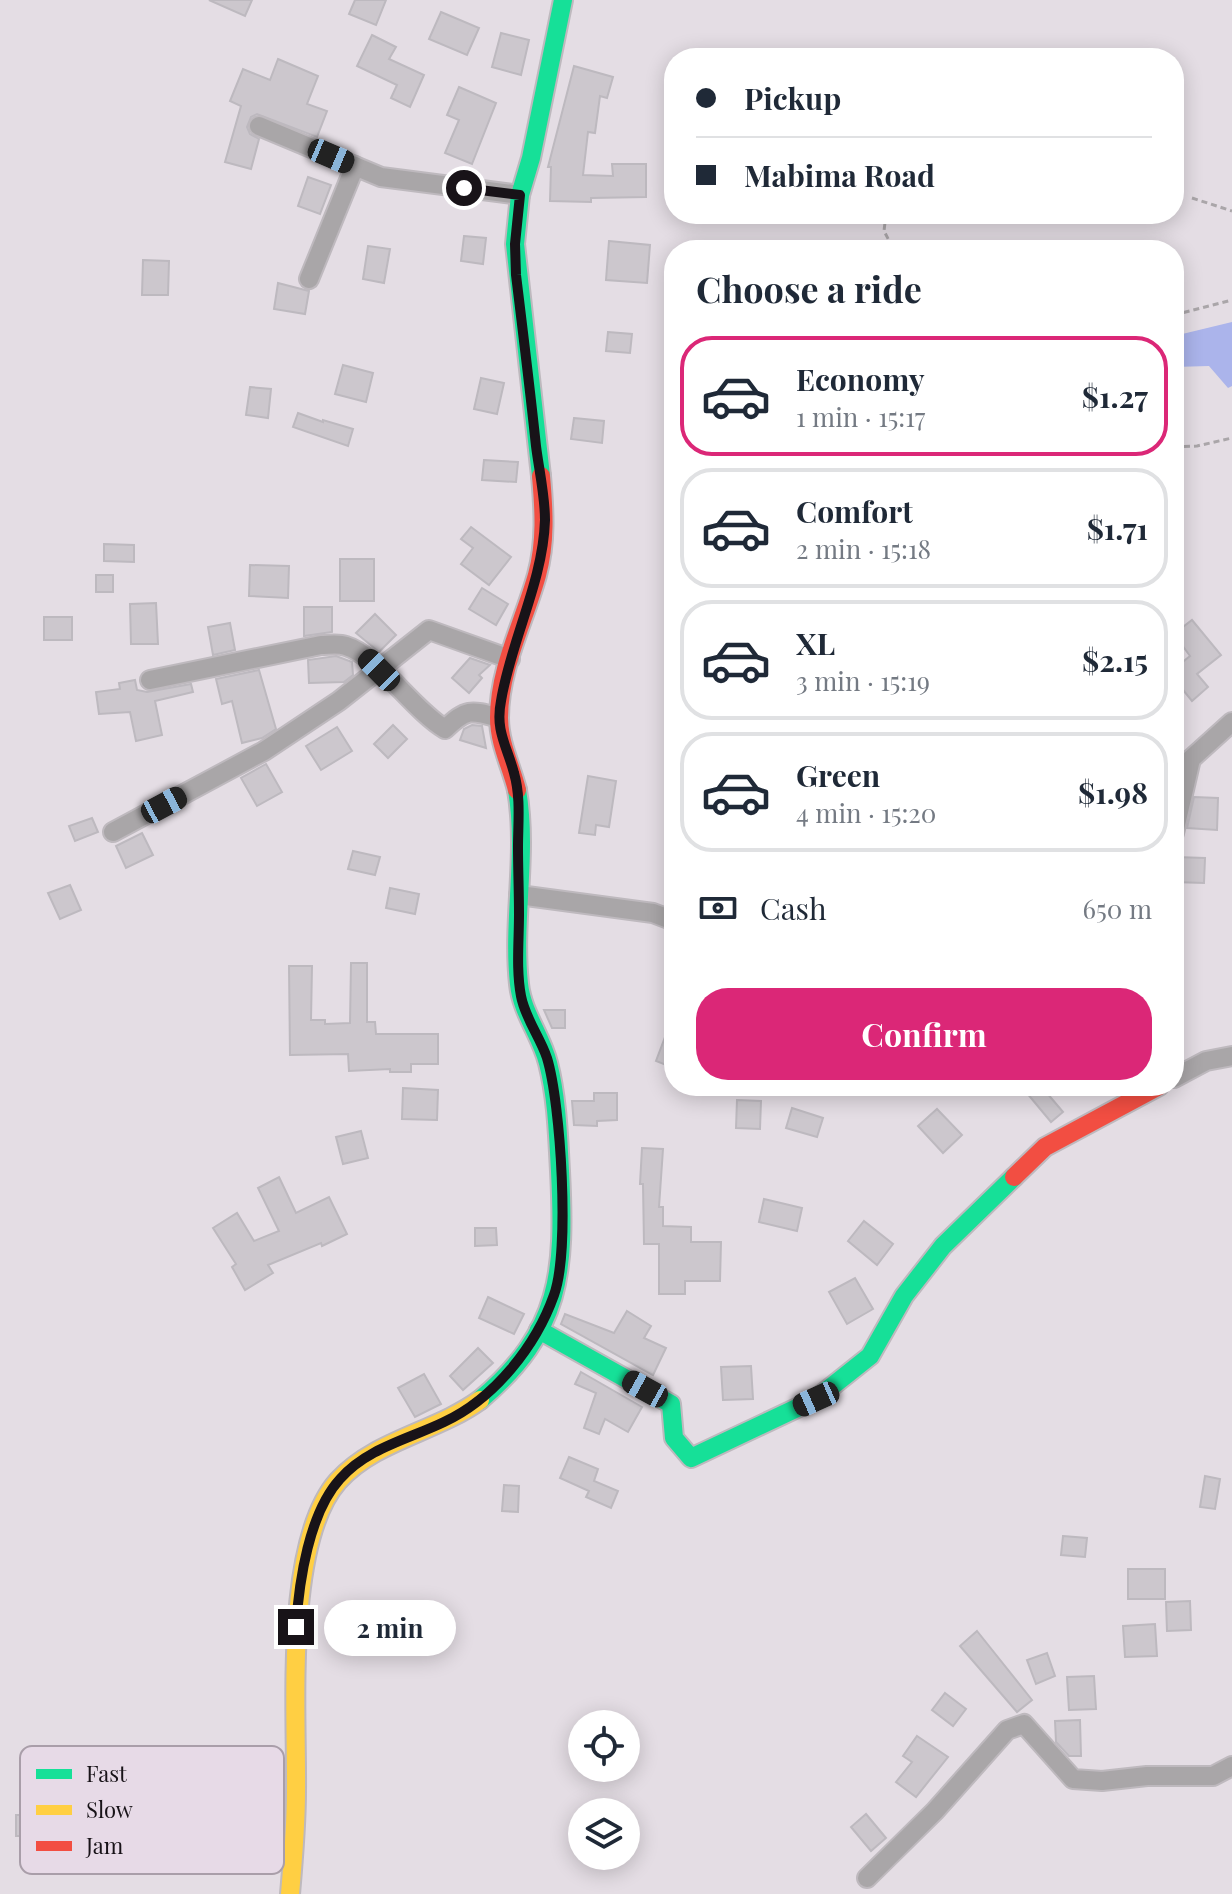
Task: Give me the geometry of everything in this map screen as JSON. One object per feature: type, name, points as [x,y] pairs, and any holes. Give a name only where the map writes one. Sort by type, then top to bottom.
[{"type":"main road","points":[[290,1894],[296,1790],[295,1650],[298,1603],[312,1537],[325,1499],[351,1467],[371,1454],[468,1409],[511,1367],[539,1330],[555,1294],[560,1272],[563,1243],[556,1107],[547,1059],[522,1002],[518,972],[519,801],[514,772],[503,748],[499,718],[510,659],[537,573],[545,515],[516,275],[515,244],[520,195],[531,158],[563,0]]},
{"type":"main road","points":[[539,1330],[671,1404],[674,1438],[691,1458],[816,1399],[870,1356],[904,1296],[943,1246],[1045,1147],[1140,1096]]},
{"type":"street","points":[[259,126],[381,177],[520,195]]},
{"type":"street","points":[[309,279],[355,166]]},
{"type":"street","points":[[113,832],[264,751],[339,701],[429,630],[510,659]]},
{"type":"street","points":[[150,680],[321,645],[343,644],[361,652],[429,720],[445,729],[459,716],[473,710],[499,718]]},
{"type":"street","points":[[1184,754],[1232,722]]},
{"type":"street","points":[[519,895],[653,913],[664,917]]},
{"type":"street","points":[[1184,1073],[1206,1061],[1232,1056]]},
{"type":"street","points":[[867,1878],[935,1811],[1007,1730],[1024,1724],[1073,1779],[1102,1781],[1147,1776],[1213,1776],[1232,1766]]},
{"type":"path","points":[[1192,198],[1232,211]]},
{"type":"path","points":[[1184,312],[1232,300]]},
{"type":"path","points":[[1184,447],[1232,438]]},
{"type":"water","points":[[1232,322],[1232,386],[1228,388],[1209,366],[1184,367],[1184,334]]},
{"type":"building","points":[[209,0],[252,0],[245,16]]},
{"type":"building","points":[[355,0],[386,0],[376,25],[349,14]]},
{"type":"building","points":[[441,12],[479,28],[467,55],[429,39]]},
{"type":"building","points":[[501,33],[529,40],[521,75],[492,67]]},
{"type":"building","points":[[372,35],[396,47],[389,59],[424,75],[410,107],[391,98],[397,85],[357,66]]},
{"type":"building","points":[[278,59],[318,76],[307,104],[327,111],[317,137],[257,114],[251,117],[247,127],[250,134],[259,139],[251,169],[225,162],[241,106],[230,101],[243,69],[270,80]]},
{"type":"building","points":[[574,66],[613,77],[607,98],[600,96],[595,133],[588,132],[583,175],[613,176],[612,164],[646,164],[646,197],[591,198],[591,202],[550,201],[551,167],[548,167]]},
{"type":"building","points":[[459,87],[496,103],[472,164],[445,153],[459,120],[447,115]]},
{"type":"building","points":[[308,177],[331,185],[320,214],[298,206]]},
{"type":"building","points":[[464,236],[486,238],[483,264],[461,261]]},
{"type":"building","points":[[609,241],[650,245],[647,283],[606,280]]},
{"type":"building","points":[[368,246],[390,249],[384,283],[363,279]]},
{"type":"building","points":[[143,260],[169,261],[168,295],[142,295]]},
{"type":"building","points":[[278,283],[309,291],[305,314],[274,309]]},
{"type":"building","points":[[608,332],[632,334],[630,353],[606,351]]},
{"type":"building","points":[[343,365],[373,373],[366,402],[335,394]]},
{"type":"building","points":[[481,378],[504,383],[497,414],[474,409]]},
{"type":"building","points":[[250,387],[271,389],[268,418],[246,415]]},
{"type":"building","points":[[298,413],[353,429],[348,446],[293,427]]},
{"type":"building","points":[[574,418],[604,421],[602,443],[571,439]]},
{"type":"building","points":[[484,460],[518,462],[516,482],[482,480]]},
{"type":"building","points":[[471,527],[511,557],[489,585],[461,564],[473,548],[461,539]]},
{"type":"building","points":[[104,544],[134,545],[134,562],[104,561]]},
{"type":"building","points":[[340,559],[374,559],[374,601],[340,601]]},
{"type":"building","points":[[250,565],[289,566],[288,598],[249,596]]},
{"type":"building","points":[[96,575],[113,575],[113,592],[96,592]]},
{"type":"building","points":[[482,588],[508,604],[496,625],[469,609]]},
{"type":"building","points":[[156,603],[158,644],[131,644],[130,604]]},
{"type":"building","points":[[304,607],[332,607],[332,632],[304,636]]},
{"type":"building","points":[[375,614],[396,635],[379,652],[356,633]]},
{"type":"building","points":[[44,617],[72,617],[72,640],[44,640]]},
{"type":"building","points":[[1192,620],[1221,655],[1197,674],[1208,687],[1192,701],[1184,691],[1184,661],[1190,656],[1184,648],[1184,626]]},
{"type":"building","points":[[230,623],[235,650],[213,655],[208,627]]},
{"type":"building","points":[[336,656],[352,662],[353,675],[344,682],[309,683],[308,660]]},
{"type":"building","points":[[470,658],[490,665],[479,675],[482,678],[469,693],[452,678]]},
{"type":"building","points":[[259,670],[276,729],[262,738],[242,743],[232,701],[222,704],[216,679]]},
{"type":"building","points":[[135,680],[137,690],[147,692],[191,684],[193,692],[155,701],[162,735],[136,741],[130,712],[99,714],[96,692],[120,689],[119,683]]},
{"type":"building","points":[[393,725],[407,739],[388,758],[374,744]]},
{"type":"building","points":[[472,725],[482,726],[486,748],[460,740],[464,729]]},
{"type":"building","points":[[337,727],[352,751],[321,770],[306,746]]},
{"type":"building","points":[[266,764],[282,792],[257,806],[241,778]]},
{"type":"building","points":[[588,776],[616,781],[609,827],[596,825],[595,835],[579,833]]},
{"type":"building","points":[[1194,797],[1218,798],[1217,830],[1187,828]]},
{"type":"building","points":[[92,818],[98,832],[75,841],[69,826]]},
{"type":"building","points":[[142,833],[153,855],[126,868],[116,846]]},
{"type":"building","points":[[353,851],[380,857],[375,875],[348,869]]},
{"type":"building","points":[[1184,857],[1205,858],[1204,883],[1184,882]]},
{"type":"building","points":[[70,885],[81,910],[60,919],[48,893]]},
{"type":"building","points":[[390,888],[419,894],[415,914],[386,908]]},
{"type":"building","points":[[351,963],[367,963],[367,1022],[375,1022],[376,1034],[438,1034],[438,1064],[411,1064],[411,1072],[390,1072],[390,1069],[349,1071],[348,1054],[290,1055],[289,966],[312,966],[311,1020],[325,1020],[325,1024],[350,1023]]},
{"type":"building","points":[[544,1010],[565,1010],[565,1028],[552,1028]]},
{"type":"building","points":[[664,1040],[664,1064],[656,1061]]},
{"type":"building","points":[[403,1088],[438,1090],[437,1120],[402,1119]]},
{"type":"building","points":[[594,1093],[617,1093],[617,1120],[597,1121],[597,1126],[574,1125],[572,1101],[594,1101]]},
{"type":"building","points":[[1029,1096],[1049,1096],[1063,1112],[1051,1122]]},
{"type":"building","points":[[737,1100],[761,1101],[760,1129],[736,1128]]},
{"type":"building","points":[[792,1108],[823,1118],[817,1137],[786,1128]]},
{"type":"building","points":[[937,1109],[962,1135],[943,1153],[918,1126]]},
{"type":"building","points":[[361,1131],[368,1158],[343,1164],[336,1137]]},
{"type":"building","points":[[642,1148],[663,1149],[659,1207],[663,1207],[663,1226],[691,1227],[691,1242],[721,1242],[720,1281],[685,1281],[685,1294],[659,1294],[659,1244],[644,1244],[643,1184],[640,1184]]},
{"type":"building","points":[[279,1177],[296,1213],[329,1197],[347,1234],[268,1265],[273,1273],[245,1290],[232,1267],[236,1264],[213,1228],[237,1213],[254,1241],[279,1231],[258,1188]]},
{"type":"building","points":[[764,1199],[802,1208],[797,1231],[759,1222]]},
{"type":"building","points":[[864,1221],[893,1244],[877,1265],[848,1241]]},
{"type":"building","points":[[475,1228],[496,1228],[497,1245],[475,1246]]},
{"type":"building","points":[[855,1278],[873,1309],[847,1324],[829,1292]]},
{"type":"building","points":[[488,1297],[524,1314],[514,1334],[479,1318]]},
{"type":"building","points":[[627,1311],[651,1326],[644,1338],[666,1348],[653,1375],[561,1324],[565,1314],[614,1333]]},
{"type":"building","points":[[478,1348],[493,1363],[463,1390],[450,1376]]},
{"type":"building","points":[[751,1366],[753,1399],[723,1400],[721,1367]]},
{"type":"building","points":[[581,1372],[642,1407],[628,1432],[605,1419],[599,1434],[584,1428],[596,1393],[575,1384]]},
{"type":"building","points":[[424,1374],[441,1404],[415,1417],[398,1388]]},
{"type":"building","points":[[569,1457],[598,1469],[594,1481],[618,1491],[611,1508],[586,1497],[589,1491],[560,1478]]},
{"type":"building","points":[[1205,1476],[1220,1479],[1215,1509],[1200,1507]]},
{"type":"building","points":[[504,1485],[519,1486],[518,1512],[502,1511]]},
{"type":"building","points":[[1063,1536],[1087,1538],[1085,1557],[1061,1555]]},
{"type":"building","points":[[1128,1569],[1165,1569],[1165,1599],[1128,1599]]},
{"type":"building","points":[[1190,1601],[1191,1630],[1167,1631],[1166,1602]]},
{"type":"building","points":[[1155,1624],[1157,1656],[1125,1657],[1123,1626]]},
{"type":"building","points":[[977,1631],[1032,1700],[1017,1712],[960,1646]]},
{"type":"building","points":[[1047,1653],[1055,1676],[1036,1684],[1027,1660]]},
{"type":"building","points":[[1094,1676],[1096,1709],[1069,1710],[1067,1677]]},
{"type":"building","points":[[945,1693],[966,1709],[953,1726],[932,1710]]},
{"type":"building","points":[[1080,1720],[1081,1756],[1069,1756],[1056,1742],[1055,1721]]},
{"type":"building","points":[[917,1736],[948,1757],[916,1797],[896,1782],[912,1762],[903,1756]]},
{"type":"building","points":[[866,1814],[886,1838],[871,1851],[851,1827]]},
{"type":"building","points":[[16,1815],[20,1815],[20,1836],[16,1836]]},
{"type":"traffic: fast","points":[[541,476],[515,244],[520,195],[531,158],[563,0]]},
{"type":"traffic: fast","points":[[480,1400],[528,1349],[543,1324],[559,1269],[561,1239],[560,1171],[553,1090],[545,1053],[524,1005],[519,984],[517,936],[521,838],[517,790]]},
{"type":"traffic: fast","points":[[539,1330],[671,1404],[674,1438],[691,1458],[816,1399],[870,1356],[904,1296],[943,1246],[1014,1177]]},
{"type":"traffic: slow","points":[[290,1894],[296,1804],[297,1629],[309,1544],[321,1509],[338,1481],[353,1467],[480,1400]]},
{"type":"traffic: jam","points":[[517,790],[501,736],[500,699],[508,663],[540,563],[544,526],[541,476]]},
{"type":"traffic: jam","points":[[1014,1177],[1045,1147],[1140,1096]]},
{"type":"route","points":[[296,1627],[305,1566],[316,1522],[325,1499],[338,1481],[351,1467],[371,1454],[447,1421],[482,1397],[526,1350],[539,1330],[555,1294],[560,1272],[563,1243],[556,1107],[547,1059],[522,1002],[518,972],[519,801],[514,772],[503,748],[499,724],[510,659],[537,573],[545,515],[516,275],[515,244],[520,195],[464,188]]}]
